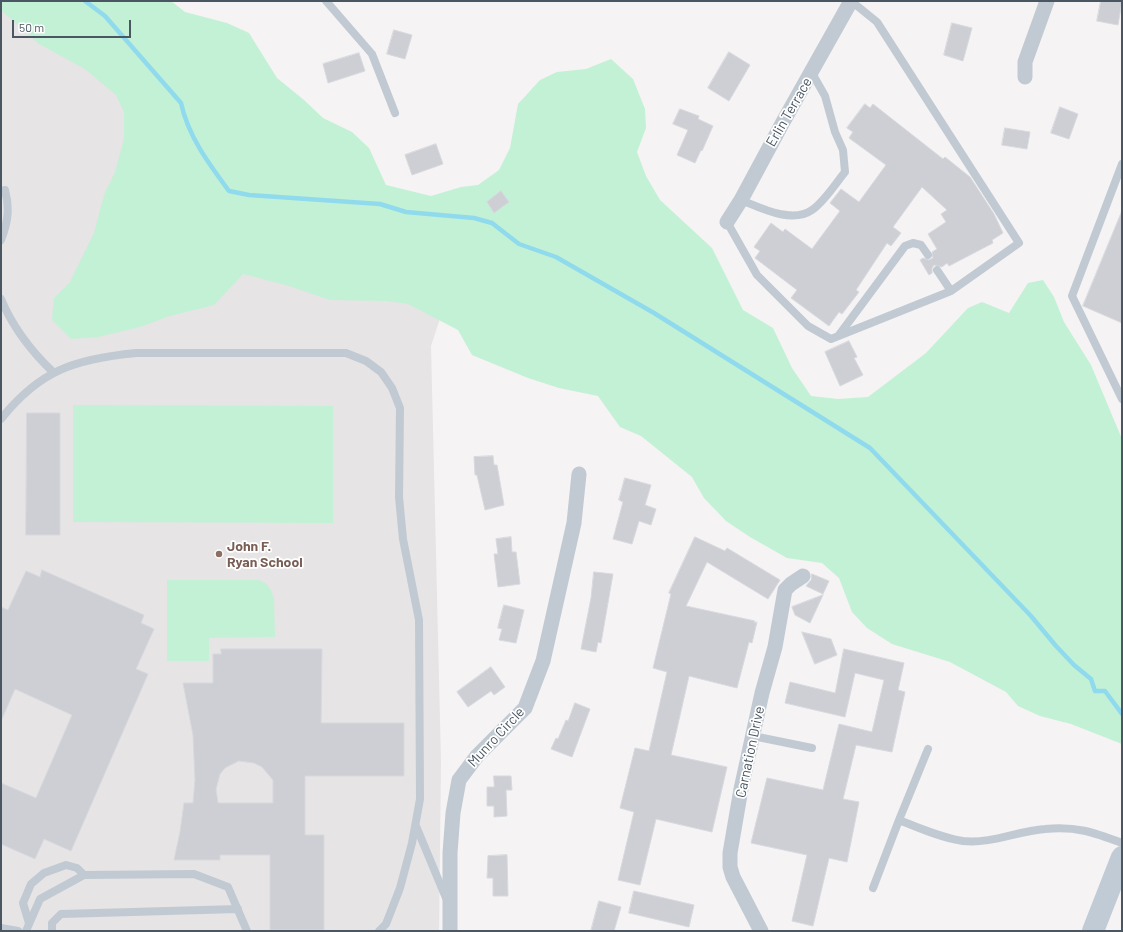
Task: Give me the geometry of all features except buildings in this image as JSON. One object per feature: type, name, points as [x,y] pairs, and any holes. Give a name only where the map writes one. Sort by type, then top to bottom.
[{"type":"main road","points":[[1093,931],[1122,857]]},
{"type":"street","name":"Erlin Terrace","points":[[727,222],[741,200],[782,122],[812,73],[851,1]]},
{"type":"street","points":[[1024,77],[1024,62],[1047,1]]},
{"type":"street","name":"Munro Circle","points":[[450,931],[449,906],[452,821],[459,780],[477,756],[525,708],[534,688],[543,661],[570,544],[574,523],[579,474]]},
{"type":"street","name":"Carnation Drive","points":[[761,931],[733,877],[730,867],[730,853],[740,796],[762,693],[775,647],[786,590],[791,584],[803,576]]},
{"type":"lane","points":[[326,1],[372,54],[395,113]]},
{"type":"lane","points":[[727,222],[757,275],[808,326],[831,338],[951,291],[1019,243],[877,22],[851,1]]},
{"type":"lane","points":[[741,200],[770,212],[795,215],[812,210],[845,172],[844,150],[835,132],[825,96],[812,73]]},
{"type":"lane","points":[[1121,392],[1072,296],[1122,164]]},
{"type":"lane","points":[[1,191],[6,190],[9,204],[8,220],[1,240]]},
{"type":"lane","points":[[838,335],[905,246],[913,243],[921,245],[928,255]]},
{"type":"lane","points":[[937,270],[951,291]]},
{"type":"lane","points":[[1,299],[18,334],[34,354],[53,372]]},
{"type":"lane","points":[[1,419],[17,400],[53,372],[83,360],[136,353],[346,353],[366,361],[381,372],[392,388],[400,408],[399,497],[403,539],[419,620],[420,799],[400,888],[386,924],[379,931]]},
{"type":"lane","points":[[753,736],[812,748]]},
{"type":"lane","points":[[873,888],[928,749]]},
{"type":"lane","points":[[899,820],[963,841],[990,840],[1044,829],[1071,828],[1089,830],[1122,843]]},
{"type":"lane","points":[[415,825],[449,906]]},
{"type":"lane","points":[[28,927],[23,903],[31,884],[44,873],[66,865],[77,868],[84,875]]},
{"type":"lane","points":[[28,927],[40,899],[84,875],[194,874],[228,887],[247,931]]},
{"type":"lane","points":[[52,931],[52,922],[61,914],[238,909]]},
{"type":"lane","points":[[1,928],[18,931]]},
{"type":"shaded area","name":"John F. Ryan School","points":[[1,1],[115,52],[470,227],[431,346],[441,762],[439,931],[1,931]]},
{"type":"green space","points":[[1,1],[171,1],[185,12],[227,23],[249,33],[277,78],[323,118],[352,132],[369,148],[386,185],[431,196],[461,187],[478,185],[499,170],[510,148],[518,104],[540,80],[557,72],[586,69],[611,59],[633,79],[645,109],[646,128],[637,152],[646,176],[660,200],[712,248],[743,310],[773,328],[792,368],[811,396],[838,399],[868,397],[926,353],[968,308],[982,302],[1009,313],[1028,283],[1043,280],[1054,297],[1064,322],[1091,365],[1122,439],[1122,744],[1071,724],[1040,716],[1018,706],[1006,692],[950,662],[892,644],[867,628],[852,612],[839,578],[822,563],[787,558],[750,537],[726,521],[704,498],[692,477],[641,436],[620,427],[598,396],[559,388],[528,378],[472,355],[458,330],[408,304],[387,301],[330,300],[286,285],[243,274],[214,305],[170,316],[140,327],[98,337],[71,339],[52,320],[54,298],[70,282],[94,233],[104,195],[115,172],[124,139],[124,112],[116,95],[85,69],[39,44],[1,10]]},
{"type":"green space","points":[[73,405],[333,406],[333,523],[73,522]]},
{"type":"green space","points":[[167,580],[262,581],[269,587],[274,599],[275,637],[209,638],[209,661],[167,661]]},
{"type":"waterway","points":[[85,1],[105,16],[181,103],[184,115],[194,138],[207,160],[229,191],[249,195],[380,204],[406,212],[474,218],[492,223],[519,244],[556,257],[654,313],[870,448],[1031,616],[1074,665],[1091,679],[1095,691],[1105,691],[1122,714]]},
{"type":"place","name":"John F. Ryan School","points":[[219,554]]}]
